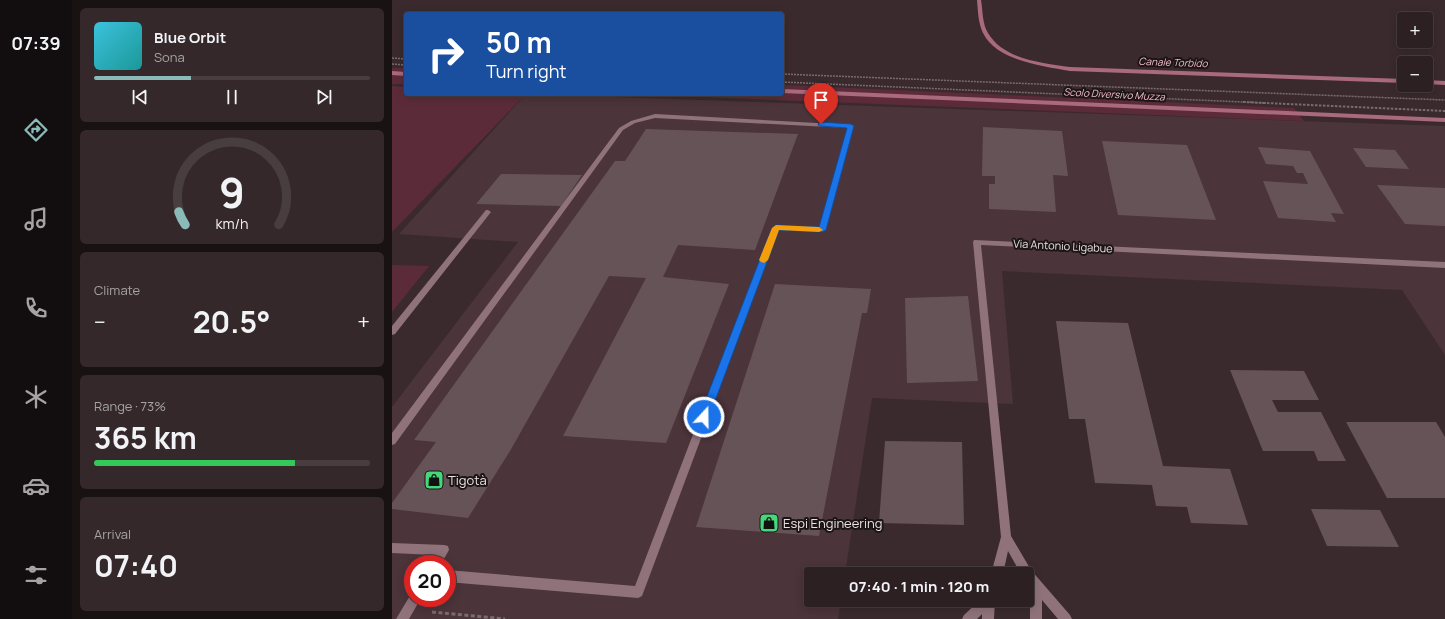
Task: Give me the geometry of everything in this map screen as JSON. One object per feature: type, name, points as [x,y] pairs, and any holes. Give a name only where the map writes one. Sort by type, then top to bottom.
[{"type":"street","points":[[392,442],[621,129],[633,122],[655,116],[851,126],[822,230],[776,228],[638,592],[456,577]]},
{"type":"street","points":[[392,332],[488,212]]},
{"type":"street","name":"Via Antonio Ligabue","points":[[999,567],[1006,537],[977,242],[1445,265]]},
{"type":"street","name":"Via Antonio Ligabue","points":[[1006,537],[1023,567]]},
{"type":"street","points":[[392,548],[444,550],[441,555]]},
{"type":"street","name":"Via Antonio Ligabue","points":[[1034,582],[1066,619]]},
{"type":"street","name":"Via Antonio Ligabue","points":[[1034,591],[1036,596],[1036,619]]},
{"type":"street","points":[[968,619],[981,607]]},
{"type":"street","points":[[988,619],[989,607]]},
{"type":"path","points":[[392,58],[404,58]]},
{"type":"path","points":[[392,64],[404,65]]},
{"type":"path","points":[[784,74],[1445,100]]},
{"type":"path","points":[[784,82],[1445,111]]},
{"type":"path","points":[[405,614],[505,619]]},
{"type":"shaded area","points":[[392,68],[404,68],[404,84],[392,84]]},
{"type":"shaded area","points":[[784,85],[1294,108],[1304,121],[677,96],[784,96]]},
{"type":"shaded area","points":[[392,86],[404,87],[404,96],[524,96],[392,232]]},
{"type":"shaded area","points":[[524,96],[583,96],[1445,126],[1445,355],[1402,290],[1002,271],[1013,404],[872,398],[846,567],[804,567],[804,607],[840,607],[838,619],[392,619],[392,407],[518,242],[399,234]]},
{"type":"shaded area","points":[[392,265],[429,266],[392,312]]},
{"type":"building","points":[[983,127],[1062,131],[1068,176],[1053,175],[1056,212],[989,209],[989,184],[995,184],[995,176],[982,176]]},
{"type":"building","points":[[646,129],[798,134],[755,250],[678,245],[663,277],[729,284],[666,443],[563,436],[646,278],[609,276],[510,451],[468,518],[392,509],[392,503],[436,442],[414,440],[615,161],[625,161]]},
{"type":"building","points":[[1102,141],[1187,145],[1216,220],[1118,215]]},
{"type":"building","points":[[1258,147],[1310,151],[1344,214],[1331,213],[1336,222],[1278,218],[1263,181],[1308,184],[1303,173],[1297,173],[1293,166],[1266,164]]},
{"type":"building","points":[[1353,148],[1395,150],[1409,169],[1366,167]]},
{"type":"building","points":[[501,174],[582,175],[561,206],[476,204]]},
{"type":"building","points":[[1377,185],[1445,188],[1445,226],[1405,224]]},
{"type":"building","points":[[775,284],[871,289],[867,313],[862,313],[819,536],[696,527]]},
{"type":"building","points":[[968,296],[978,381],[907,383],[905,298]]},
{"type":"building","points":[[1056,321],[1128,323],[1163,466],[1230,469],[1248,525],[1191,523],[1187,507],[1156,506],[1152,485],[1095,483],[1085,419],[1069,419]]},
{"type":"building","points":[[1230,370],[1304,371],[1319,400],[1272,400],[1278,412],[1321,412],[1346,461],[1318,461],[1314,451],[1263,451]]},
{"type":"building","points":[[1346,422],[1436,422],[1445,437],[1445,498],[1387,498]]},
{"type":"building","points":[[885,441],[962,442],[964,525],[879,523]]},
{"type":"building","points":[[1311,509],[1380,510],[1399,547],[1327,546]]},
{"type":"waterway","name":"Canale Torbido","points":[[979,0],[981,21],[986,34],[994,44],[1005,52],[1030,62],[1044,65],[1070,69],[1397,81]]},
{"type":"waterway","name":"Scolo Diversivo Muzza","points":[[392,73],[404,74]]},
{"type":"waterway","name":"Canale Torbido","points":[[1433,82],[1445,83]]},
{"type":"waterway","name":"Scolo Diversivo Muzza","points":[[784,91],[1445,120]]},
{"type":"slow traffic","points":[[764,260],[776,228],[819,230]]},
{"type":"place","name":"Tigotà","points":[[434,480]]},
{"type":"place","name":"Espi Engineering","points":[[769,523]]},
{"type":"route","points":[[704,417],[776,228],[822,230],[851,126],[821,124]]}]
